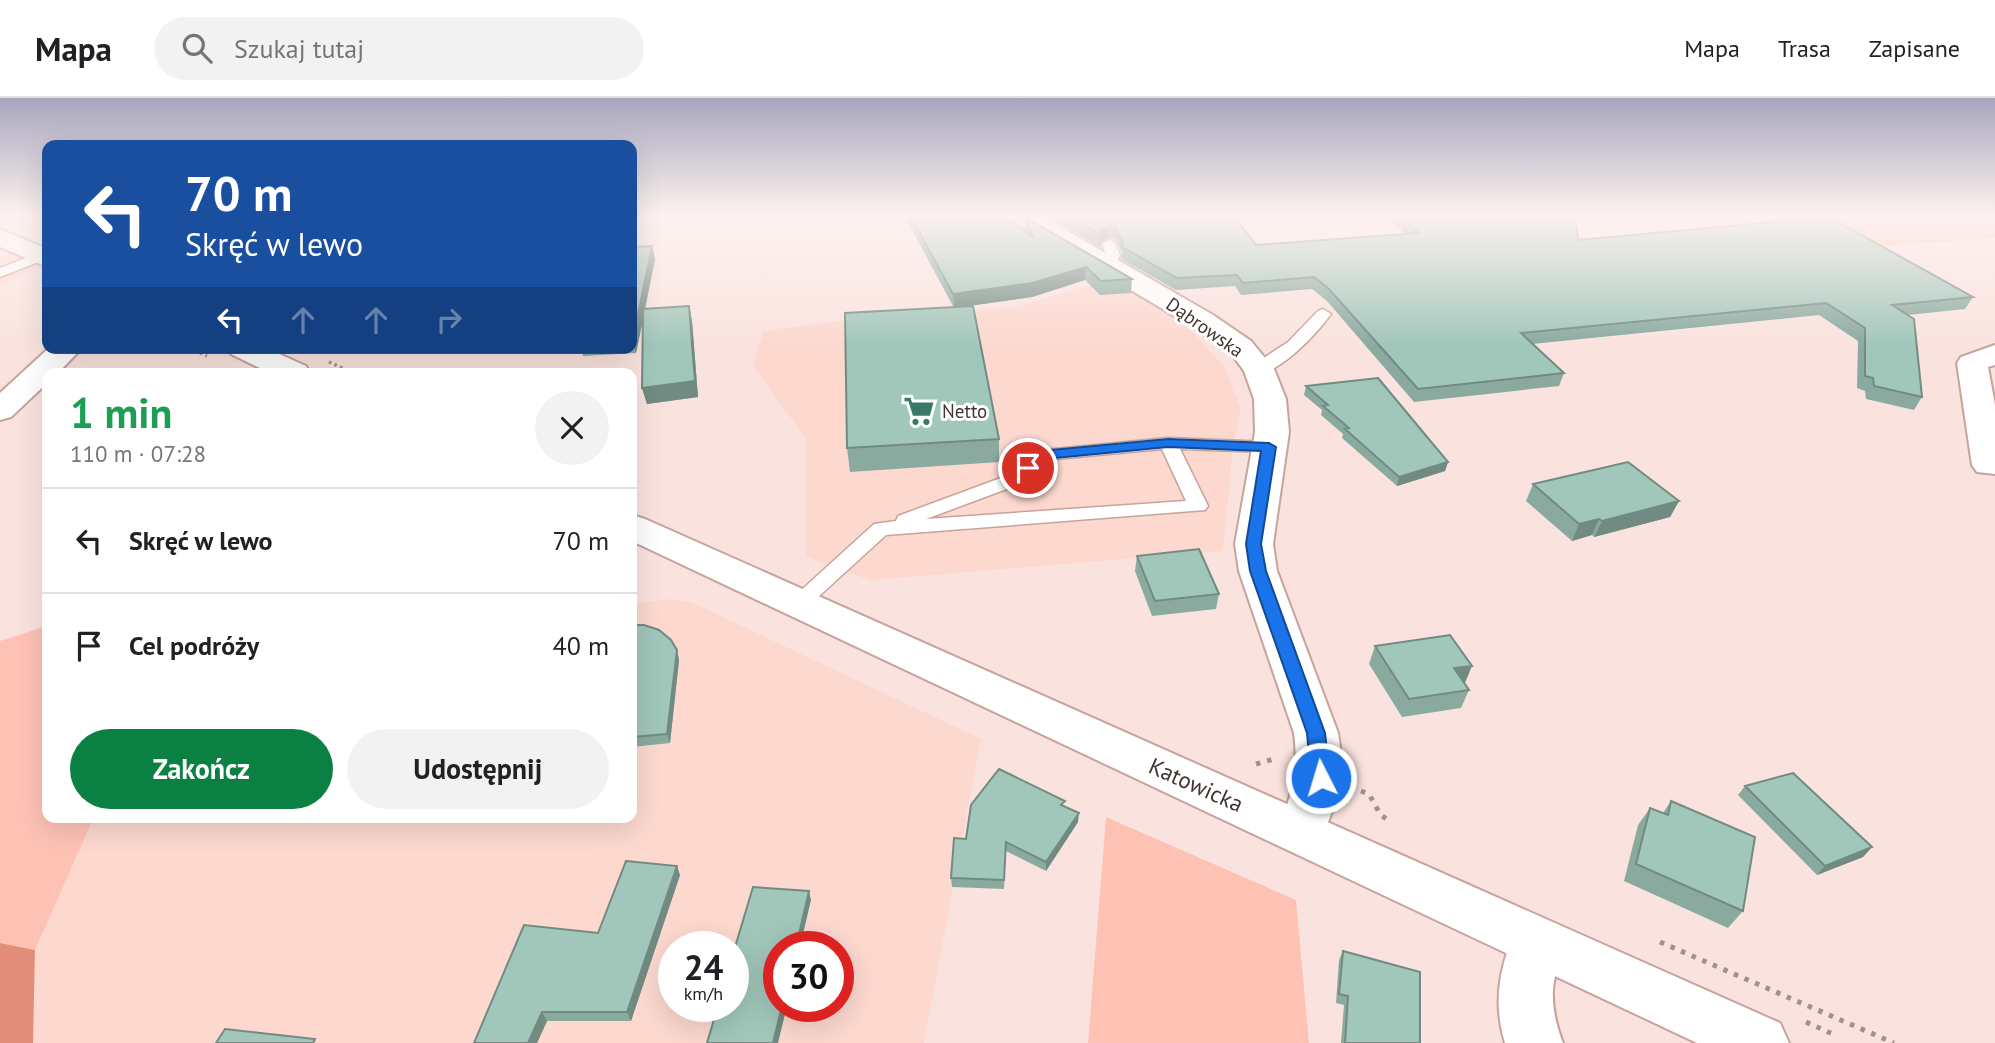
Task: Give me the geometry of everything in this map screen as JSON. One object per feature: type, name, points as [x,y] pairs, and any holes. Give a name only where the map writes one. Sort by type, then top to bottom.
[{"type":"street","name":"Dąbrowska","points":[[1116,259],[1241,347],[1259,369],[1270,399],[1272,432],[1254,544],[1258,571],[1316,733],[1321,758],[1321,778],[1300,832]]},
{"type":"street","points":[[46,368],[61,354]]},
{"type":"street","points":[[255,354],[284,368]]},
{"type":"street","points":[[1989,464],[1972,363],[1995,354]]},
{"type":"street","points":[[0,411],[42,372]]},
{"type":"street","name":"Katowicka","points":[[637,529],[1760,1043]]},
{"type":"street","points":[[1534,1043],[1527,1025],[1523,995],[1537,942]]},
{"type":"lane","points":[[0,273],[38,259]]},
{"type":"lane","points":[[1259,369],[1287,353],[1308,334],[1323,314]]},
{"type":"lane","points":[[797,604],[881,529],[1005,483],[1051,454],[1168,443],[1269,447]]},
{"type":"lane","points":[[881,529],[1198,506],[1168,443]]},
{"type":"shaded area","points":[[0,259],[42,259],[42,267],[0,285]]},
{"type":"shaded area","points":[[1109,280],[1155,306],[1194,333],[1226,369],[1241,411],[1233,446],[1223,551],[870,580],[806,557],[806,439],[753,366],[763,331],[872,317],[1014,307]]},
{"type":"shaded area","points":[[670,599],[691,602],[981,739],[924,1043],[33,1043],[35,950],[91,823],[637,823],[637,603]]},
{"type":"shaded area","points":[[42,628],[42,823],[91,823],[35,950],[0,943],[0,641]]},
{"type":"shaded area","points":[[1106,817],[1296,900],[1309,1043],[1088,1043]]},
{"type":"shaded area","points":[[0,943],[35,950],[33,1043],[0,1043]]},
{"type":"building","points":[[637,259],[649,259],[637,319]]},
{"type":"building","points":[[934,259],[1098,259],[1132,279],[1101,281],[1086,267],[1032,283],[953,294]]},
{"type":"building","points":[[1143,259],[1905,259],[1973,297],[1892,305],[1914,319],[1922,397],[1874,386],[1873,378],[1865,376],[1865,328],[1826,303],[1521,333],[1564,373],[1418,389],[1329,289],[1314,277],[1243,283],[1237,275],[1177,278]]},
{"type":"building","points":[[689,306],[695,381],[642,388],[643,309]]},
{"type":"building","name":"Netto","points":[[973,306],[999,439],[847,448],[845,313]]},
{"type":"building","points":[[1378,378],[1448,462],[1399,477],[1345,429],[1349,428],[1323,406],[1328,405],[1306,386]]},
{"type":"building","points":[[1628,462],[1679,501],[1602,521],[1599,519],[1579,524],[1533,484]]},
{"type":"building","points":[[1199,549],[1219,594],[1155,601],[1137,556]]},
{"type":"building","points":[[637,625],[659,630],[671,640],[677,650],[667,734],[637,737]]},
{"type":"building","points":[[1450,635],[1472,666],[1454,668],[1469,690],[1409,699],[1375,646]]},
{"type":"building","points":[[999,769],[1065,801],[1061,805],[1079,813],[1046,862],[1006,842],[1004,880],[951,878],[954,838],[966,839],[971,805]]},
{"type":"building","points":[[1793,773],[1872,847],[1825,866],[1745,786]]},
{"type":"building","points":[[1671,801],[1755,837],[1743,911],[1636,864],[1650,808],[1668,815]]},
{"type":"building","points":[[626,861],[677,866],[627,1012],[542,1012],[528,1043],[474,1043],[524,925],[598,933]]},
{"type":"building","points":[[753,887],[809,891],[800,931],[763,931],[763,1022],[778,1022],[773,1043],[707,1043],[713,1022],[749,1022],[749,931],[740,931]]},
{"type":"building","points":[[1343,951],[1420,972],[1420,1043],[1345,1043],[1348,996],[1339,994]]},
{"type":"building","points":[[225,1029],[315,1039],[313,1043],[216,1043]]},
{"type":"place","name":"Netto","points":[[919,411]]},
{"type":"route","points":[[1028,468],[1051,454],[1121,447],[1168,443],[1269,447],[1254,544],[1258,571],[1316,733],[1321,758],[1321,778]]}]
